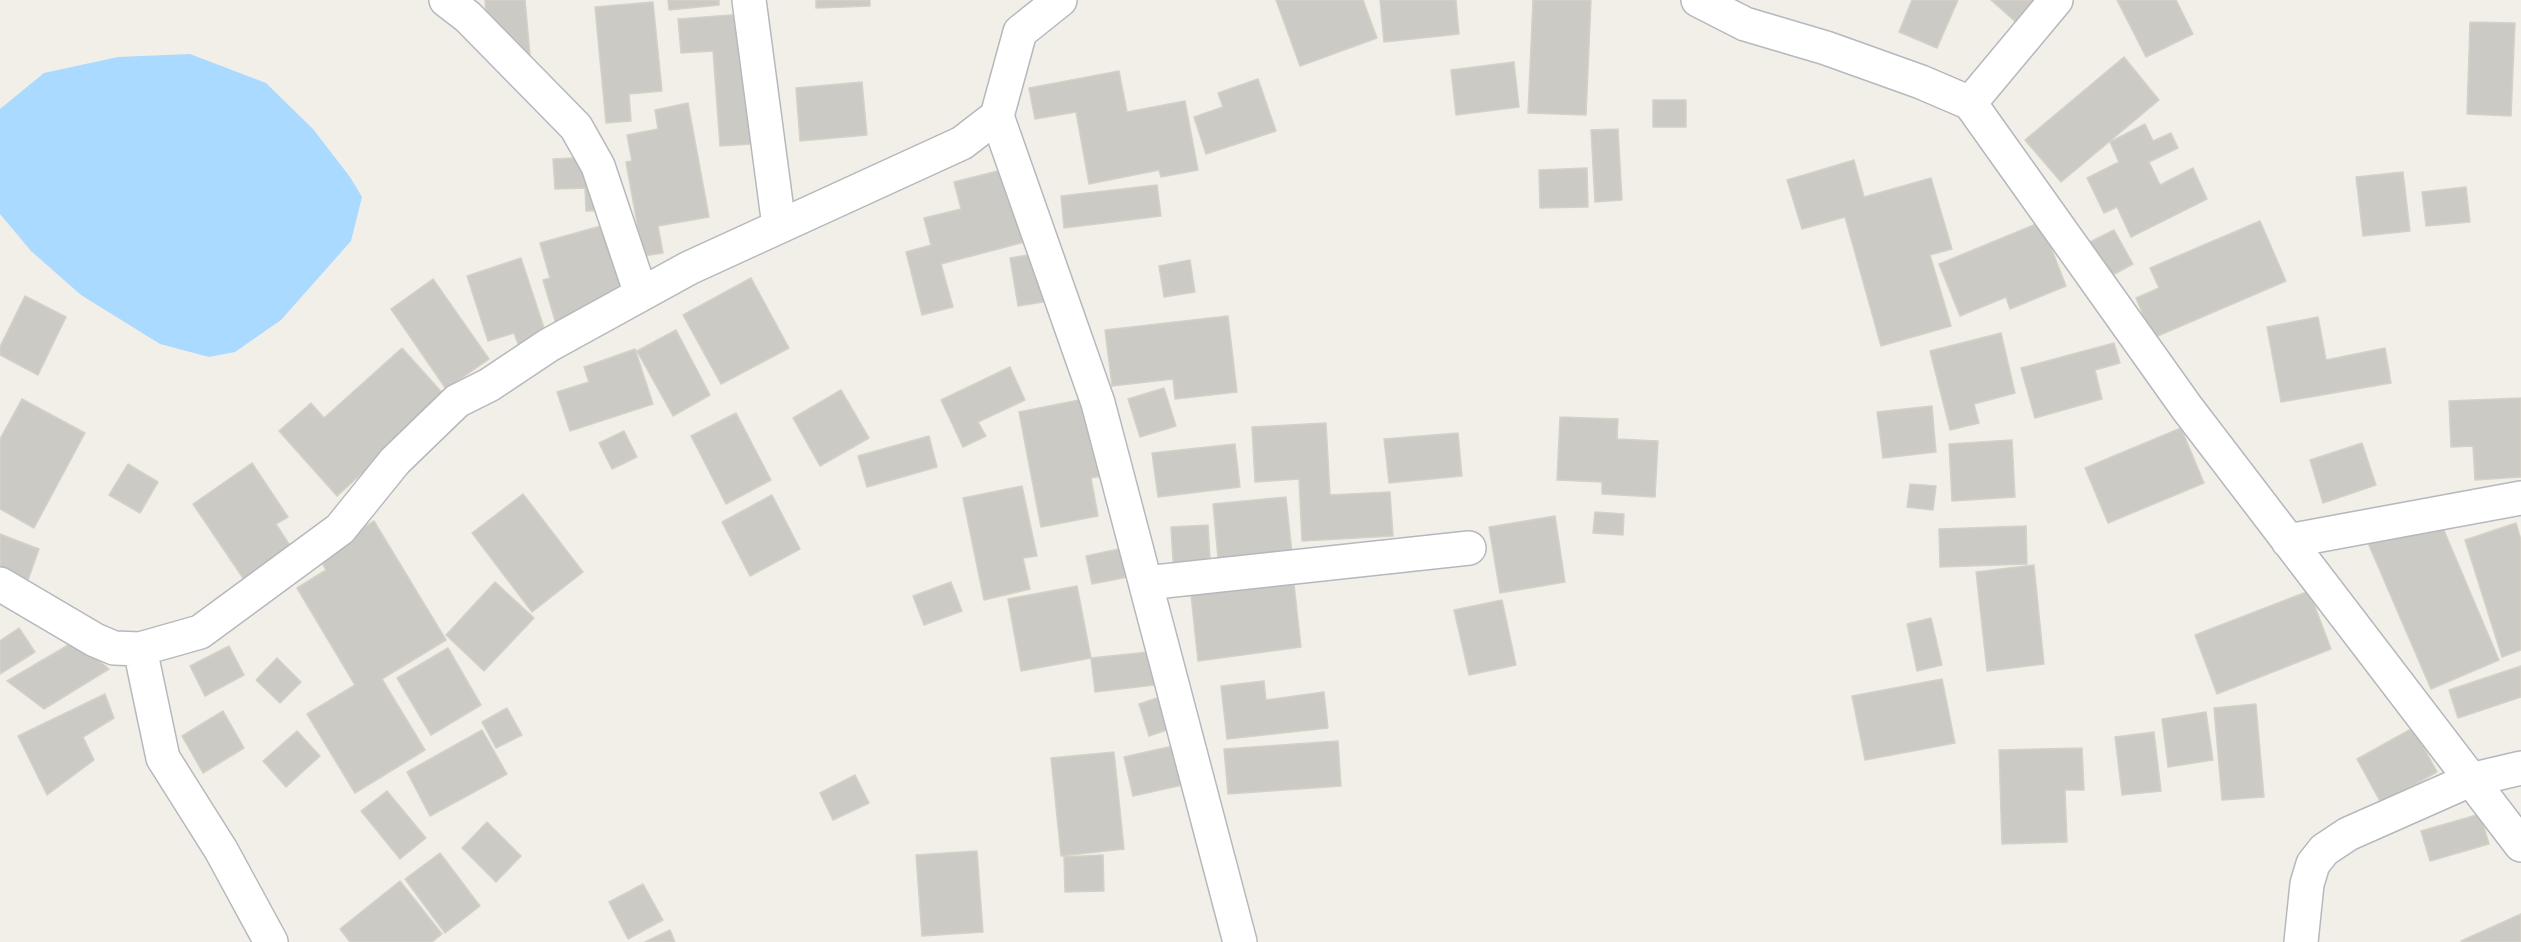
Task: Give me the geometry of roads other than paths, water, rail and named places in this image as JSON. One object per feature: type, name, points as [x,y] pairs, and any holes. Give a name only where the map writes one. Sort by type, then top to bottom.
[{"type":"street","points":[[446,0],[468,17],[576,127],[598,166],[641,294]]},
{"type":"street","points":[[749,0],[779,226]]},
{"type":"street","points":[[1060,0],[1020,32],[998,116],[1098,403],[1240,942]]},
{"type":"street","points":[[1698,0],[1745,24],[1826,48],[1970,103],[2187,408],[2521,844]]},
{"type":"street","points":[[1970,103],[2056,0]]},
{"type":"street","points":[[0,584],[96,640],[114,648],[140,649],[200,632],[340,529],[395,461],[457,401],[489,385],[549,345],[689,268],[962,143],[998,116]]},
{"type":"street","points":[[2288,541],[2521,498]]},
{"type":"street","points":[[1146,583],[1469,548]]},
{"type":"street","points":[[140,649],[163,758],[221,850],[271,942]]},
{"type":"street","points":[[2301,942],[2307,884],[2313,864],[2324,850],[2348,834],[2470,780],[2521,768]]},
{"type":"water","points":[[190,54],[266,83],[313,129],[350,177],[362,197],[351,241],[281,320],[235,352],[209,357],[160,344],[81,295],[31,251],[0,214],[0,109],[44,73],[118,57]]}]
